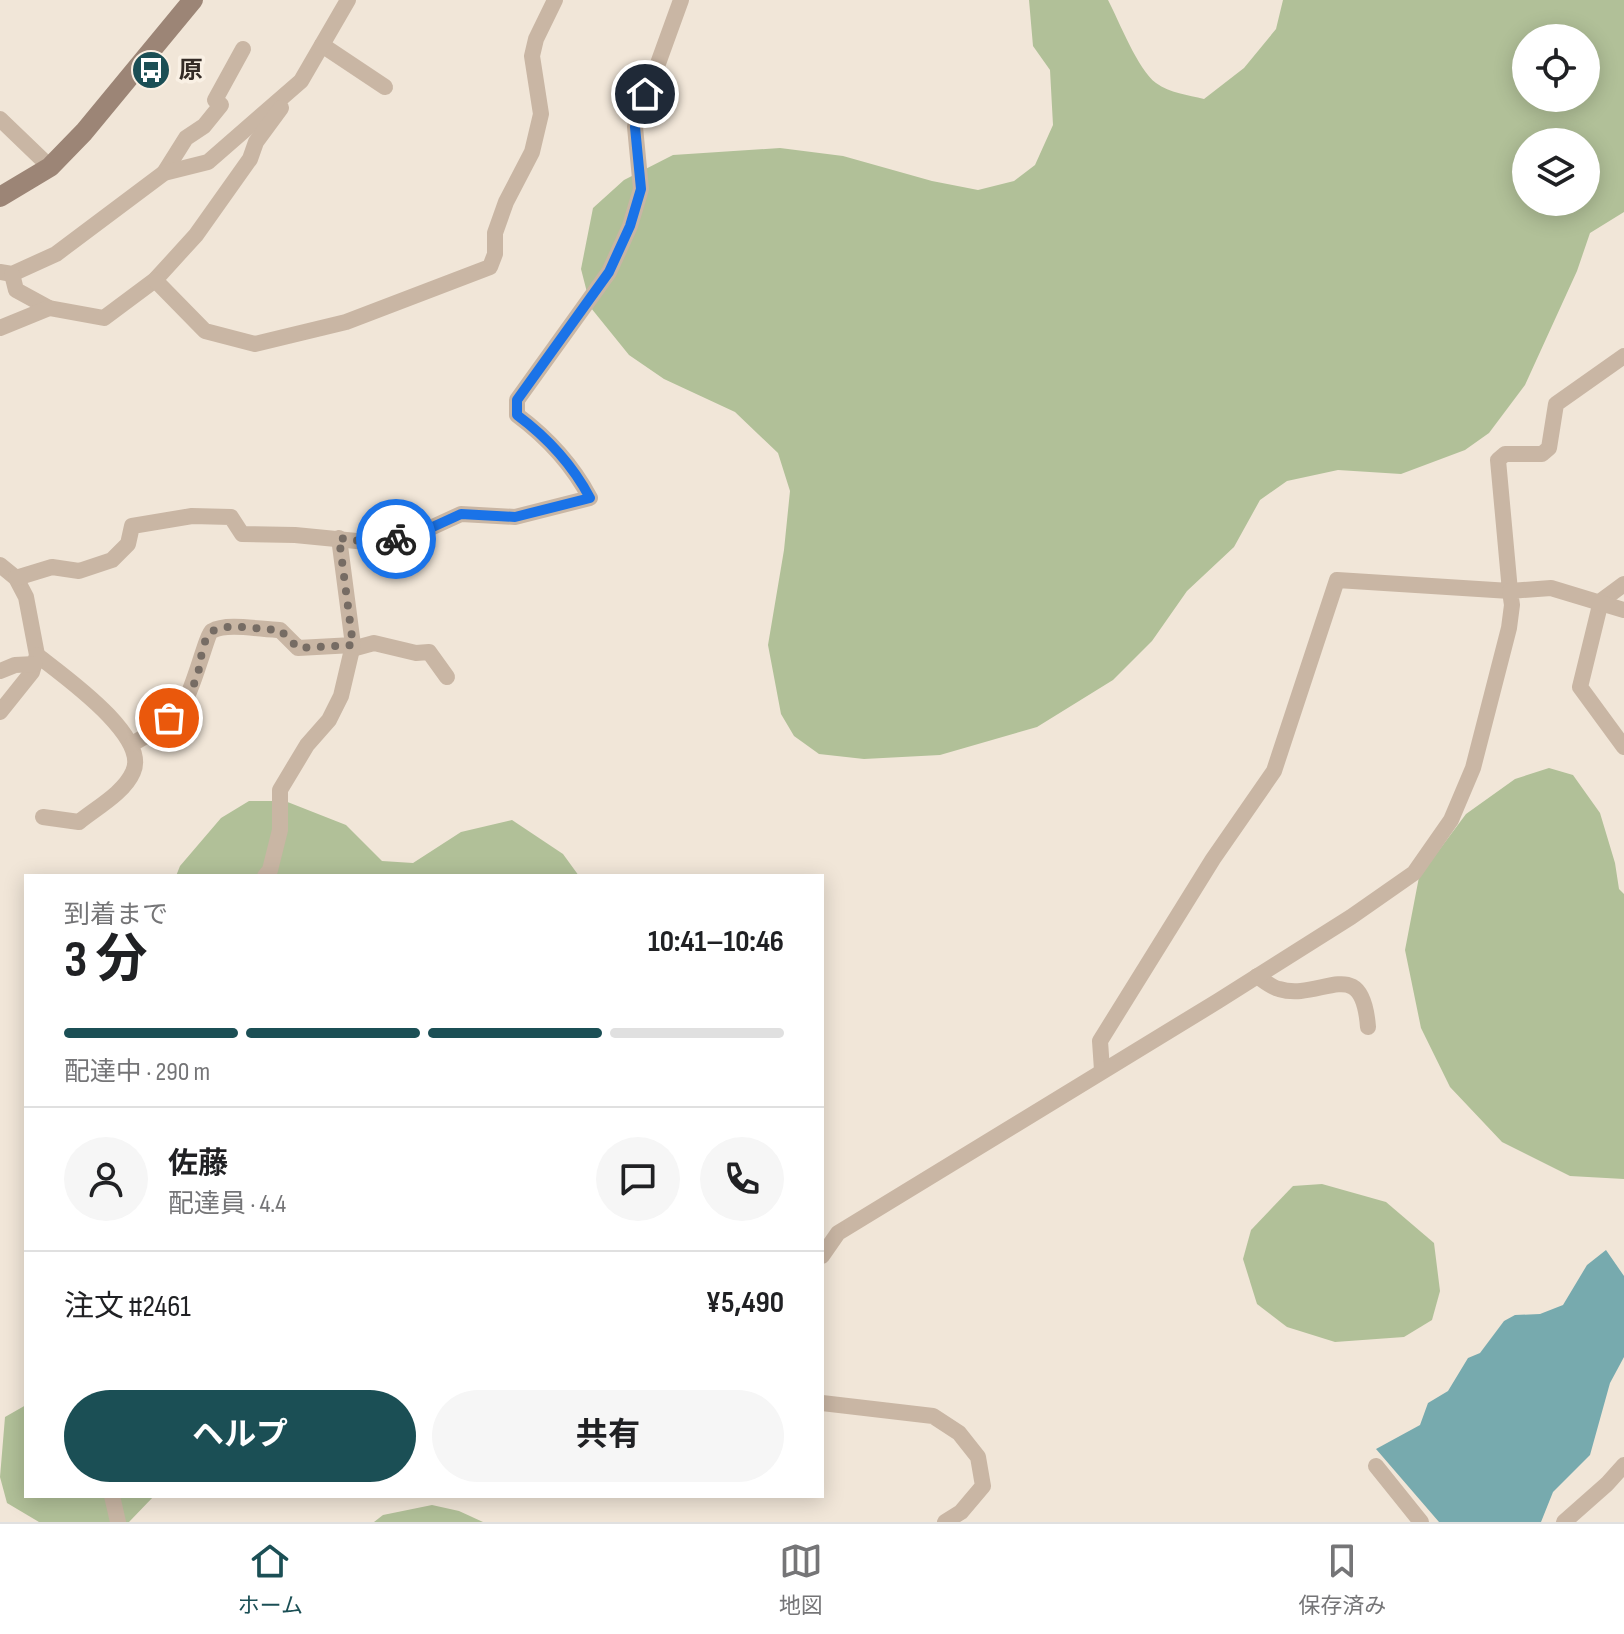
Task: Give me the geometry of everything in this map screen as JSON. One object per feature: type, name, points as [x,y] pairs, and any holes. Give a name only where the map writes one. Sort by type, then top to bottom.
[{"type":"main road","points":[[0,197],[50,167],[84,132],[193,0]]},
{"type":"street","points":[[243,49],[215,100],[221,105],[204,126],[186,138],[164,173],[56,254],[6,273],[16,290],[49,308],[104,318],[155,280],[196,235],[250,159],[256,142],[301,81],[348,0]]},
{"type":"street","points":[[155,280],[205,331],[255,344],[346,322],[490,267],[495,254],[495,233],[506,202],[532,152],[541,114],[532,56],[536,39],[555,0]]},
{"type":"street","points":[[16,578],[52,567],[79,571],[112,560],[128,544],[132,526],[192,516],[231,517],[242,534],[339,538],[377,543],[413,536],[461,514],[515,517],[590,498],[577,473],[544,434],[517,415],[517,400],[609,272],[630,226],[641,189],[635,127],[681,0]]},
{"type":"street","points":[[322,45],[385,87]]},
{"type":"street","points":[[164,173],[208,162],[301,81]]},
{"type":"street","points":[[0,119],[50,167]]},
{"type":"street","points":[[0,328],[49,308]]},
{"type":"street","points":[[824,1253],[838,1233],[1257,976],[1414,873],[1451,820],[1473,768],[1509,628],[1512,605],[1498,460],[1505,454],[1542,454],[1549,448],[1556,404],[1624,356]]},
{"type":"street","points":[[267,874],[280,830],[280,790],[307,745],[329,720],[341,696],[352,647],[339,538]]},
{"type":"street","points":[[0,565],[16,578],[26,597],[36,659],[32,672],[0,712]]},
{"type":"street","points":[[1102,1070],[1100,1041],[1213,859],[1274,771],[1337,580],[1510,591],[1551,588],[1624,610]]},
{"type":"street","points":[[1624,584],[1601,601],[1580,687],[1624,747]]},
{"type":"street","points":[[132,744],[182,707],[197,676],[207,636],[214,630],[240,625],[254,630],[280,630],[298,648],[352,647],[374,643],[416,653],[429,652],[447,677]]},
{"type":"street","points":[[0,671],[36,659]]},
{"type":"street","points":[[36,659],[112,717],[121,734],[132,744],[136,758],[133,772],[119,790],[79,822],[43,817]]},
{"type":"street","points":[[1257,976],[1280,990],[1351,985],[1361,993],[1368,1027]]},
{"type":"street","points":[[824,1403],[933,1416],[959,1433],[978,1457],[983,1486],[961,1512],[945,1522]]},
{"type":"street","points":[[1564,1522],[1624,1465]]},
{"type":"street","points":[[1376,1466],[1421,1522]]},
{"type":"street","points":[[112,1498],[118,1522]]},
{"type":"green space","points":[[1029,0],[1108,0],[1149,77],[1167,89],[1204,99],[1244,68],[1276,29],[1283,0],[1624,0],[1624,212],[1590,233],[1577,271],[1525,385],[1489,433],[1465,450],[1401,474],[1338,470],[1287,481],[1260,500],[1234,547],[1187,591],[1152,641],[1113,680],[1037,727],[940,755],[864,759],[819,754],[794,736],[781,714],[768,645],[784,550],[790,491],[778,453],[735,412],[664,379],[629,355],[591,308],[581,269],[593,208],[624,180],[673,155],[780,148],[843,156],[932,181],[978,190],[1014,181],[1035,165],[1053,125],[1050,70],[1033,46]]},
{"type":"green space","points":[[1549,768],[1573,775],[1600,813],[1615,863],[1619,889],[1624,894],[1624,1179],[1570,1176],[1502,1142],[1450,1087],[1421,1028],[1405,950],[1419,877],[1466,814],[1515,779]]},
{"type":"green space","points":[[249,801],[285,801],[346,825],[382,861],[413,863],[461,832],[512,820],[563,854],[578,874],[177,874],[180,866],[221,818]]},
{"type":"green space","points":[[1322,1184],[1386,1202],[1434,1243],[1440,1291],[1432,1320],[1404,1337],[1335,1342],[1287,1327],[1257,1304],[1243,1259],[1251,1230],[1293,1186]]},
{"type":"green space","points":[[24,1406],[24,1498],[152,1498],[129,1522],[39,1522],[7,1503],[0,1477],[5,1417]]},
{"type":"green space","points":[[432,1505],[459,1511],[483,1522],[374,1522],[383,1515]]},
{"type":"water","points":[[1606,1250],[1624,1276],[1624,1357],[1610,1383],[1590,1455],[1553,1492],[1541,1522],[1439,1522],[1376,1449],[1420,1425],[1428,1403],[1448,1391],[1468,1358],[1480,1353],[1504,1321],[1515,1315],[1540,1314],[1563,1305],[1587,1265]]},
{"type":"way so far","points":[[169,718],[182,707],[197,676],[207,636],[214,630],[240,625],[254,630],[280,630],[298,648],[353,645],[339,538],[377,543],[396,539]]},
{"type":"place","name":"原","points":[[151,70]]},
{"type":"route","points":[[396,539],[413,536],[461,514],[515,517],[590,498],[577,473],[544,434],[517,415],[517,400],[609,272],[630,226],[641,189],[635,127],[645,94]]}]
